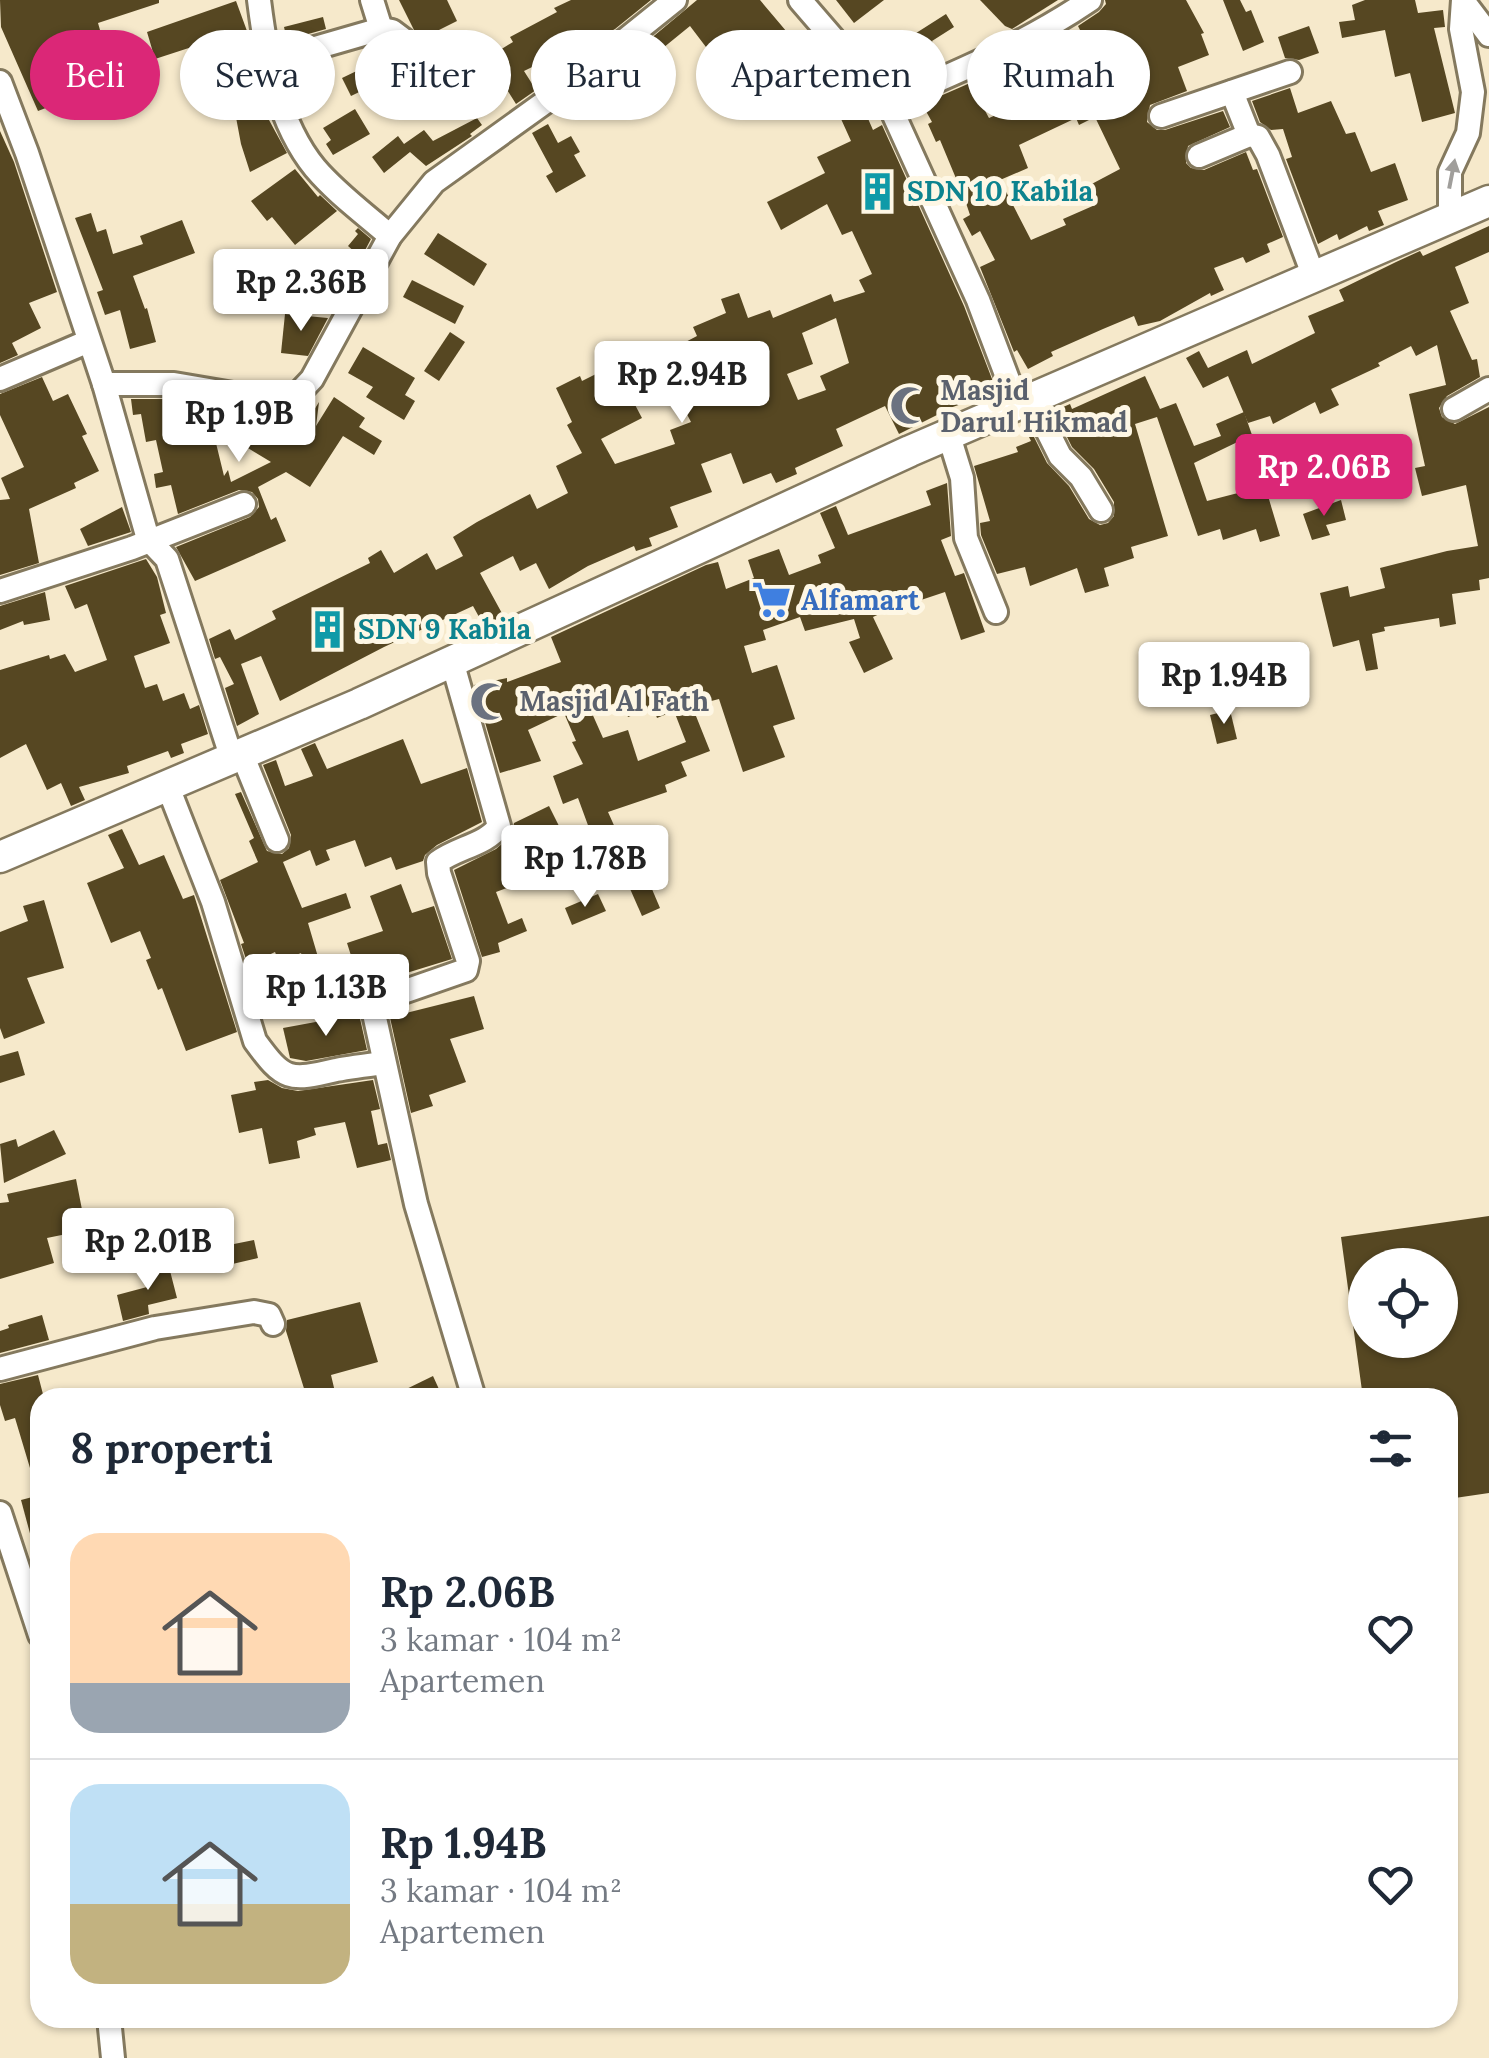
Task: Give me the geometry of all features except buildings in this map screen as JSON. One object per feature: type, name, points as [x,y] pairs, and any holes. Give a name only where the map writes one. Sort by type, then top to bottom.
[{"type":"main road","points":[[0,857],[452,661],[1130,354],[1489,201]]},
{"type":"street","points":[[258,0],[264,30]]},
{"type":"street","points":[[372,0],[381,29]]},
{"type":"street","points":[[104,384],[174,384],[279,402],[295,397],[324,360],[390,236],[434,182],[569,85],[676,0]]},
{"type":"street","points":[[800,0],[826,30]]},
{"type":"street","points":[[947,76],[1052,26],[1090,0]]},
{"type":"street","points":[[1464,1],[1489,34]]},
{"type":"street","points":[[1450,218],[1450,172],[1468,133],[1472,92],[1461,30],[1464,1]]},
{"type":"street","points":[[335,42],[386,30]]},
{"type":"street","points":[[1161,116],[1290,72]]},
{"type":"street","points":[[0,82],[104,384],[148,539],[167,559],[237,756],[277,840]]},
{"type":"street","points":[[1232,92],[1248,135]]},
{"type":"street","points":[[1468,133],[1489,119]]},
{"type":"street","points":[[287,120],[304,152],[341,196],[390,236]]},
{"type":"street","points":[[896,120],[1025,403],[1101,510]]},
{"type":"street","points":[[1199,156],[1248,135],[1262,140],[1314,277]]},
{"type":"street","points":[[0,379],[89,341]]},
{"type":"street","points":[[1454,408],[1489,389]]},
{"type":"street","points":[[949,436],[962,478],[966,538],[996,612]]},
{"type":"street","points":[[0,592],[132,548],[244,504]]},
{"type":"street","points":[[452,661],[499,826],[495,834],[453,850],[438,862],[438,873],[468,961],[466,970],[374,1002],[416,1204],[471,1388]]},
{"type":"street","points":[[168,786],[213,902],[255,1041],[266,1057],[298,1078],[384,1062]]},
{"type":"street","points":[[0,1369],[155,1328],[254,1312],[269,1315],[273,1324]]},
{"type":"street","points":[[0,1513],[30,1604]]},
{"type":"street","points":[[110,2028],[114,2058]]},
{"type":"place","name":"SDN 10 Kabila","points":[[877,191]]},
{"type":"place","name":"Masjid Darul Hikmad","points":[[910,406]]},
{"type":"place","name":"Alfamart","points":[[771,600]]},
{"type":"place","name":"SDN 9 Kabila","points":[[328,629]]},
{"type":"place","name":"Masjid Al Fath","points":[[489,701]]}]
